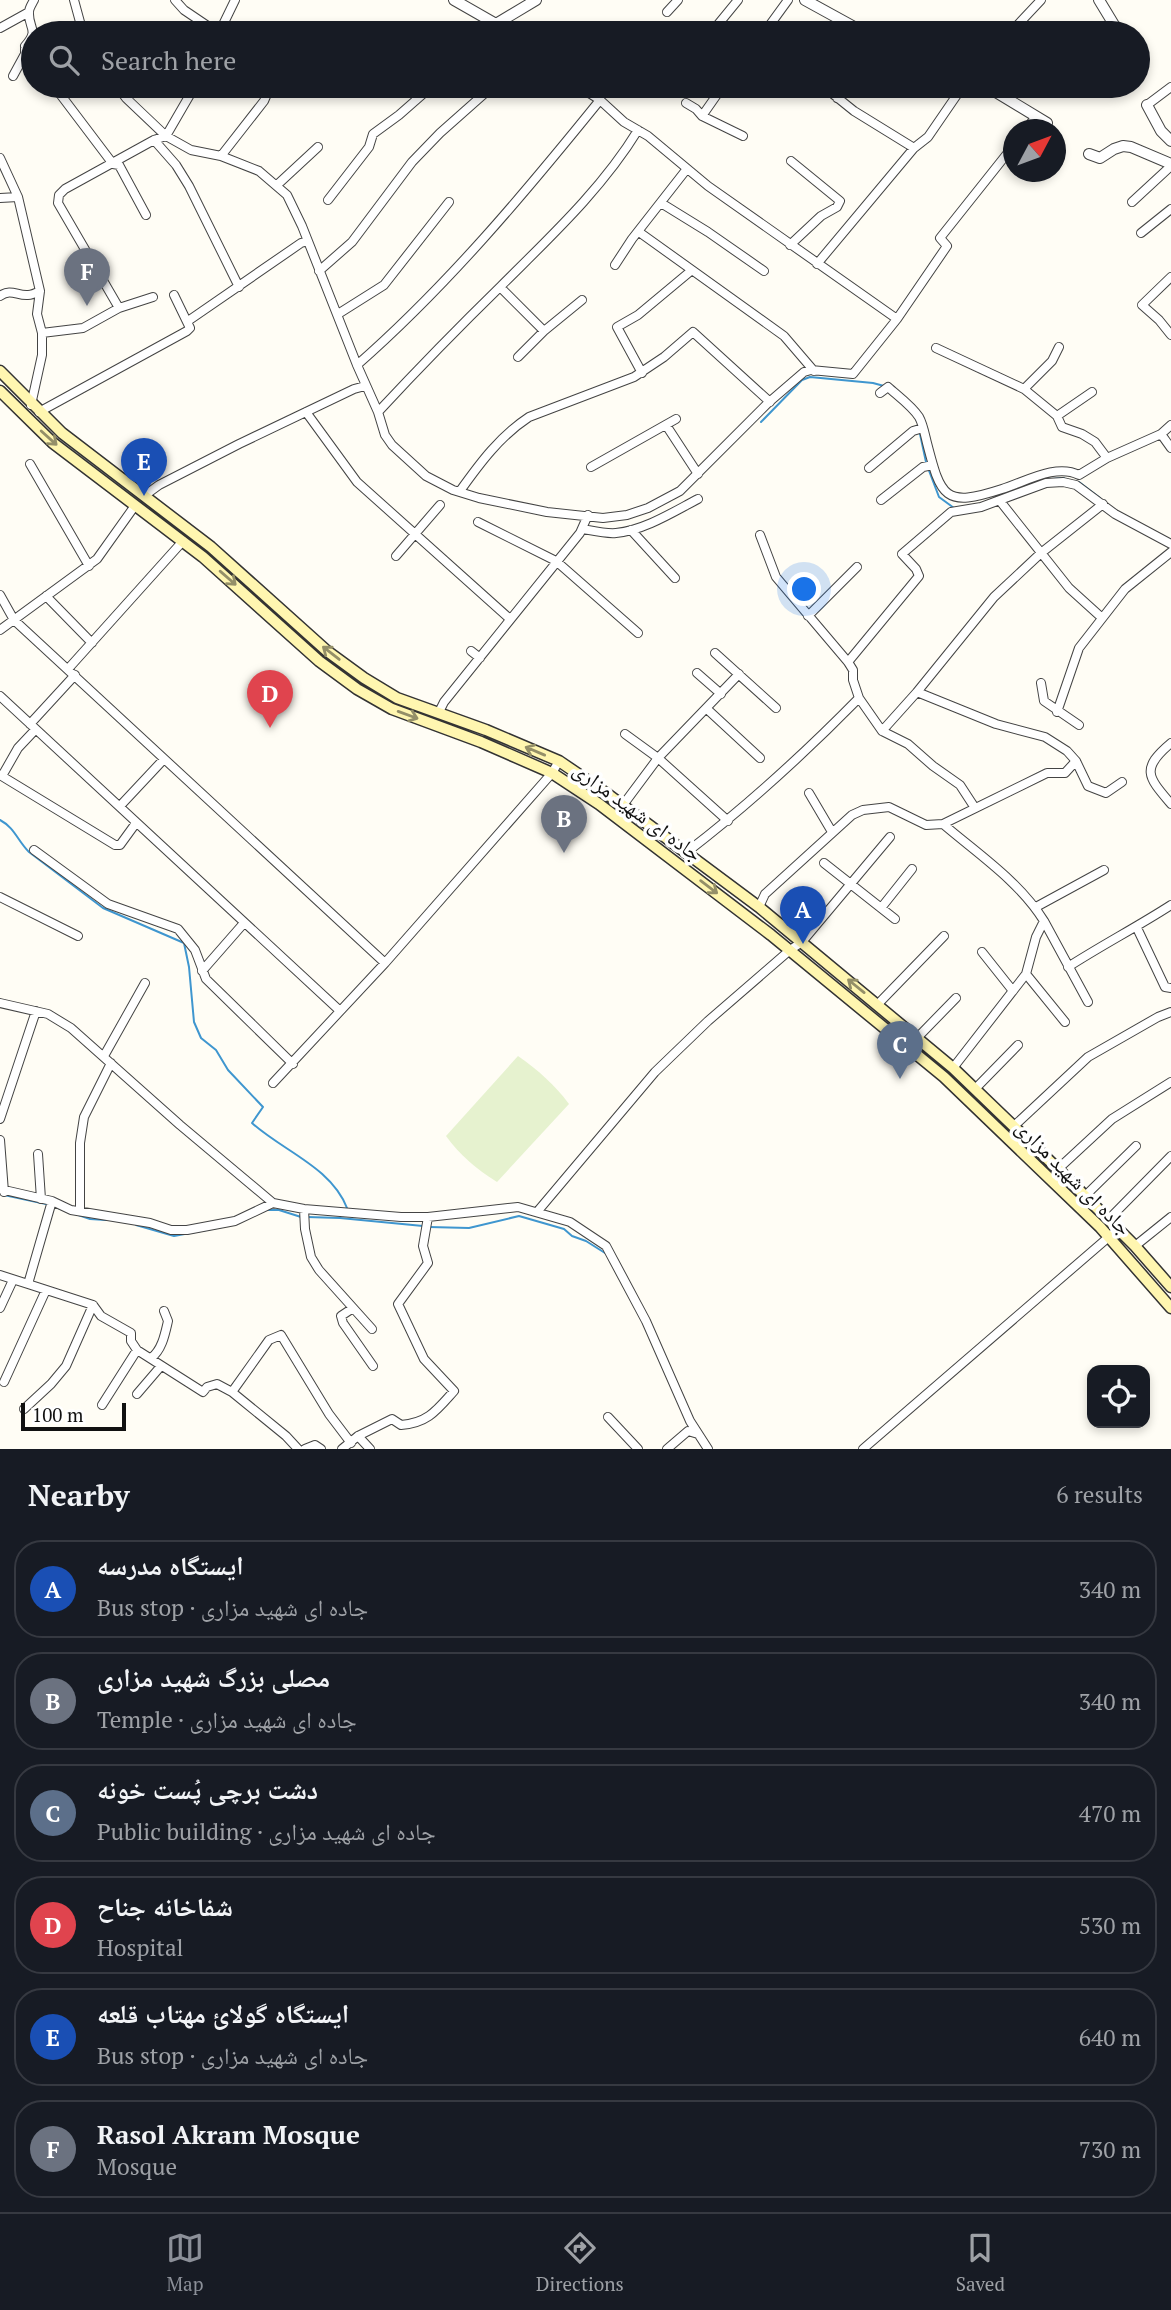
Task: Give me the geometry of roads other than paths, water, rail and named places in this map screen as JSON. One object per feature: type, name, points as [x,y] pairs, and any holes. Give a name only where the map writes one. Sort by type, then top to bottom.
[{"type":"main road","name":"جاده ای شهید مزاری","points":[[0,371],[62,433],[211,547],[319,661],[357,689],[392,709],[481,742],[552,773],[599,804],[790,950],[944,1077],[1109,1237],[1171,1308]]},
{"type":"main road","name":"جاده ای شهید مزاری","points":[[0,391],[53,443],[134,507],[364,678],[397,698],[439,712],[559,761],[759,907],[953,1068],[1135,1246],[1171,1287]]},
{"type":"street","points":[[0,28],[29,12],[34,0]]},
{"type":"street","points":[[74,0],[80,21]]},
{"type":"street","points":[[175,0],[201,21]]},
{"type":"street","points":[[225,21],[235,0]]},
{"type":"street","points":[[454,0],[491,21]]},
{"type":"street","points":[[501,21],[536,0]]},
{"type":"street","points":[[667,12],[678,0]]},
{"type":"street","points":[[721,21],[738,0]]},
{"type":"street","points":[[773,21],[789,0]]},
{"type":"street","points":[[805,0],[843,21]]},
{"type":"street","points":[[1021,21],[1041,0]]},
{"type":"street","points":[[1099,0],[1112,21]]},
{"type":"street","points":[[29,12],[32,21]]},
{"type":"street","points":[[13,76],[21,61]]},
{"type":"street","points":[[1171,87],[1147,105],[1161,131],[1171,141]]},
{"type":"street","points":[[63,98],[113,164],[120,165],[146,215]]},
{"type":"street","points":[[119,308],[58,202],[58,195],[159,138],[187,98]]},
{"type":"street","points":[[221,156],[265,98]]},
{"type":"street","points":[[328,200],[369,147],[373,134],[418,98]]},
{"type":"street","points":[[319,271],[352,242],[412,162],[440,132],[479,98]]},
{"type":"street","points":[[597,98],[624,122],[670,153],[686,170],[897,319]]},
{"type":"street","points":[[702,116],[715,98]]},
{"type":"street","points":[[837,98],[914,148]]},
{"type":"street","points":[[817,264],[914,148],[928,137],[955,98]]},
{"type":"street","points":[[1006,98],[1041,119]]},
{"type":"street","points":[[126,99],[159,138],[189,186],[239,287]]},
{"type":"street","points":[[357,365],[419,307],[480,244],[600,100]]},
{"type":"street","points":[[686,103],[702,116],[743,136]]},
{"type":"street","points":[[378,412],[550,238],[612,169],[638,130]]},
{"type":"street","points":[[159,138],[191,150],[221,156],[259,171],[278,185],[290,200],[304,242],[338,314],[357,365],[360,388],[378,412],[381,427],[392,445],[426,476],[438,484],[479,498],[547,512],[603,518],[648,508],[680,491],[804,372],[853,374],[897,319],[947,246],[940,238],[1003,158]]},
{"type":"street","points":[[1089,154],[1100,158],[1118,146],[1131,147],[1171,165],[1132,202]]},
{"type":"street","points":[[278,185],[317,147]]},
{"type":"street","points":[[0,158],[18,197],[40,291],[37,314],[43,355],[35,408]]},
{"type":"street","points":[[790,245],[840,201],[792,161]]},
{"type":"street","points":[[615,265],[686,170]]},
{"type":"street","points":[[0,198],[18,197]]},
{"type":"street","points":[[338,314],[384,285],[449,202]]},
{"type":"street","points":[[661,203],[764,271]]},
{"type":"street","points":[[1141,233],[1171,209]]},
{"type":"street","points":[[639,232],[784,336],[814,371]]},
{"type":"street","points":[[188,321],[304,242]]},
{"type":"street","points":[[642,373],[617,327],[638,315],[692,270]]},
{"type":"street","points":[[1171,278],[1142,305],[1171,335]]},
{"type":"street","points":[[500,287],[544,331]]},
{"type":"street","points":[[1,293],[12,291],[27,296],[40,291]]},
{"type":"street","points":[[35,408],[187,331],[190,328],[188,321],[174,295]]},
{"type":"street","points":[[41,332],[83,328],[119,308],[153,296]]},
{"type":"street","points":[[518,357],[544,331],[582,300]]},
{"type":"street","points":[[460,491],[487,454],[516,425],[529,417],[642,373],[692,332],[770,402]]},
{"type":"street","points":[[1024,389],[1052,361],[1059,347]]},
{"type":"street","points":[[936,348],[1024,389],[1057,415],[1062,427],[1095,442],[1107,458]]},
{"type":"street","points":[[144,496],[159,485],[360,388]]},
{"type":"street","points":[[884,390],[914,411],[923,428],[940,487],[958,504],[1000,501],[1046,483],[1063,482],[1076,485],[1115,514],[1171,544]]},
{"type":"street","points":[[1057,415],[1092,392]]},
{"type":"street","points":[[306,412],[357,482],[510,619]]},
{"type":"street","points":[[591,467],[676,419]]},
{"type":"street","points":[[666,425],[698,474]]},
{"type":"street","points":[[848,662],[919,576],[902,554],[958,504],[1033,477],[1070,471],[1079,475],[1107,458],[1161,434],[1171,425]]},
{"type":"street","points":[[869,468],[913,431],[923,428]]},
{"type":"street","points":[[1161,434],[1171,448]]},
{"type":"street","points":[[30,464],[89,566]]},
{"type":"street","points":[[881,500],[923,467],[933,465]]},
{"type":"street","points":[[583,529],[614,534],[631,530],[663,518],[698,499]]},
{"type":"street","points":[[1000,501],[1069,588],[1101,617]]},
{"type":"street","points":[[882,731],[994,597],[1041,553],[1103,504]]},
{"type":"street","points":[[396,556],[440,505]]},
{"type":"street","points":[[0,630],[97,559],[134,507]]},
{"type":"street","points":[[439,712],[583,529],[587,517]]},
{"type":"street","points":[[478,522],[556,561],[638,633]]},
{"type":"street","points":[[631,530],[675,578]]},
{"type":"street","points":[[760,536],[776,577],[848,662],[853,670],[853,681],[859,698],[882,731],[908,744],[960,785],[975,808]]},
{"type":"street","points":[[136,823],[125,842],[115,845],[1,776],[92,643],[183,541]]},
{"type":"street","points":[[1057,712],[1079,648],[1101,617],[1125,589],[1171,552]]},
{"type":"street","points":[[808,617],[857,567]]},
{"type":"street","points":[[0,595],[14,620],[385,963]]},
{"type":"street","points":[[46,596],[92,643]]},
{"type":"street","points":[[471,652],[480,658]]},
{"type":"street","points":[[715,653],[776,708]]},
{"type":"street","points":[[697,673],[721,694]]},
{"type":"street","points":[[623,806],[658,758],[739,674]]},
{"type":"street","points":[[1041,683],[1044,701],[1079,725]]},
{"type":"street","points":[[917,692],[996,724],[1045,737],[1067,751],[1093,790],[1106,793],[1122,782]]},
{"type":"street","points":[[0,696],[338,1010]]},
{"type":"street","points":[[687,852],[727,821],[791,764],[859,698]]},
{"type":"street","points":[[708,709],[760,758]]},
{"type":"street","points":[[625,734],[658,758],[727,821]]},
{"type":"street","points":[[1171,743],[1153,764],[1149,775],[1171,803]]},
{"type":"street","points":[[120,806],[164,759]]},
{"type":"street","points":[[273,1083],[293,1064],[338,1010],[385,963],[552,773],[559,761]]},
{"type":"street","points":[[759,907],[765,894],[852,815],[863,810],[889,807],[926,825],[943,824],[1047,773],[1065,773],[1076,761]]},
{"type":"street","points":[[809,793],[832,832]]},
{"type":"street","points":[[943,824],[1008,877],[1036,907],[1088,1002]]},
{"type":"street","points":[[537,1212],[654,1072],[708,1021],[802,942],[890,837]]},
{"type":"street","points":[[34,850],[108,904],[178,929],[195,950],[206,979],[293,1064]]},
{"type":"street","points":[[824,863],[895,919]]},
{"type":"street","points":[[881,908],[912,869]]},
{"type":"street","points":[[1036,907],[1104,870]]},
{"type":"street","points":[[1,900],[78,936]]},
{"type":"street","points":[[1068,967],[1170,906]]},
{"type":"street","points":[[953,1068],[1026,974],[1036,937],[1044,921]]},
{"type":"street","points":[[202,971],[244,923]]},
{"type":"street","points":[[1137,928],[1165,987],[1171,988]]},
{"type":"street","points":[[878,1004],[944,936]]},
{"type":"street","points":[[982,952],[1013,991]]},
{"type":"street","points":[[1026,974],[1065,1022]]},
{"type":"street","points":[[104,1056],[145,983]]},
{"type":"street","points":[[917,1038],[956,998]]},
{"type":"street","points":[[0,1003],[48,1014],[71,1028],[273,1203],[304,1209],[401,1217],[428,1217],[518,1207],[570,1222],[606,1246],[646,1321],[698,1434],[708,1449]]},
{"type":"street","points":[[0,1119],[36,1011]]},
{"type":"street","points":[[1014,1126],[1088,1057],[1171,1012]]},
{"type":"street","points":[[975,1089],[1018,1045]]},
{"type":"street","points":[[80,1211],[80,1143],[84,1117],[111,1063]]},
{"type":"street","points":[[1058,1169],[1112,1119],[1171,1082]]},
{"type":"street","points":[[0,1140],[2,1191],[52,1201],[80,1211],[150,1223],[171,1230],[187,1230],[235,1221],[273,1203]]},
{"type":"street","points":[[1085,1196],[1136,1146]]},
{"type":"street","points":[[38,1154],[41,1199]]},
{"type":"street","points":[[1108,1219],[1171,1156]]},
{"type":"street","points":[[28,1284],[52,1201]]},
{"type":"street","points":[[304,1209],[311,1257],[319,1270],[372,1329]]},
{"type":"street","points":[[342,1449],[354,1439],[392,1419],[401,1424],[433,1416],[454,1391],[424,1359],[398,1304],[428,1263],[423,1246],[428,1217]]},
{"type":"street","points":[[1135,1246],[1171,1217]]},
{"type":"street","points":[[863,1449],[1118,1229]]},
{"type":"street","points":[[0,1275],[93,1306],[101,1316],[131,1333],[131,1341],[138,1350],[203,1392],[206,1387],[217,1384],[232,1392],[298,1449]]},
{"type":"street","points":[[0,1308],[13,1280]]},
{"type":"street","points":[[4,1382],[46,1290]]},
{"type":"street","points":[[24,1409],[66,1366],[93,1306]]},
{"type":"street","points":[[353,1308],[341,1316],[343,1323],[373,1366]]},
{"type":"street","points":[[151,1358],[159,1351],[168,1321],[164,1311]]},
{"type":"street","points":[[232,1392],[269,1340],[281,1335],[329,1414],[354,1439],[370,1449]]},
{"type":"street","points":[[102,1405],[138,1350]]},
{"type":"street","points":[[137,1394],[161,1366]]},
{"type":"street","points":[[608,1417],[638,1449]]},
{"type":"street","points":[[667,1449],[688,1431],[698,1434]]},
{"type":"street","points":[[305,1449],[316,1445],[321,1449]]},
{"type":"waterway","points":[[761,422],[802,380],[810,377],[884,386]]},
{"type":"waterway","points":[[920,434],[926,462]]},
{"type":"waterway","points":[[928,468],[939,497],[954,508]]},
{"type":"waterway","points":[[1052,479],[1064,478]]},
{"type":"waterway","points":[[1015,490],[1043,480]]},
{"type":"waterway","points":[[1079,482],[1100,498]]},
{"type":"waterway","points":[[0,820],[29,852],[103,908],[184,943],[194,1022],[201,1038],[216,1050],[228,1070],[263,1107],[252,1123],[318,1170],[340,1194],[347,1208]]},
{"type":"waterway","points":[[4,1195],[46,1204]]},
{"type":"waterway","points":[[55,1207],[90,1219],[106,1220]]},
{"type":"waterway","points":[[266,1210],[279,1210],[301,1217]]},
{"type":"waterway","points":[[429,1227],[469,1228],[519,1216],[564,1229],[605,1253]]},
{"type":"waterway","points":[[307,1217],[423,1226]]},
{"type":"waterway","points":[[136,1225],[174,1236],[222,1227]]},
{"type":"place","name":"Rasol Akram Mosque","points":[[87,306]]},
{"type":"place","name":"ایستگاه گولائ مهتاب قلعه","points":[[144,496]]},
{"type":"place","name":"شفاخانه جناح","points":[[270,728]]},
{"type":"place","name":"مصلی بزرگ شهید مزاری","points":[[564,853]]},
{"type":"place","name":"ایستگاه مدرسه","points":[[803,944]]},
{"type":"place","name":"دشت برچی پُست خونه","points":[[900,1079]]}]
